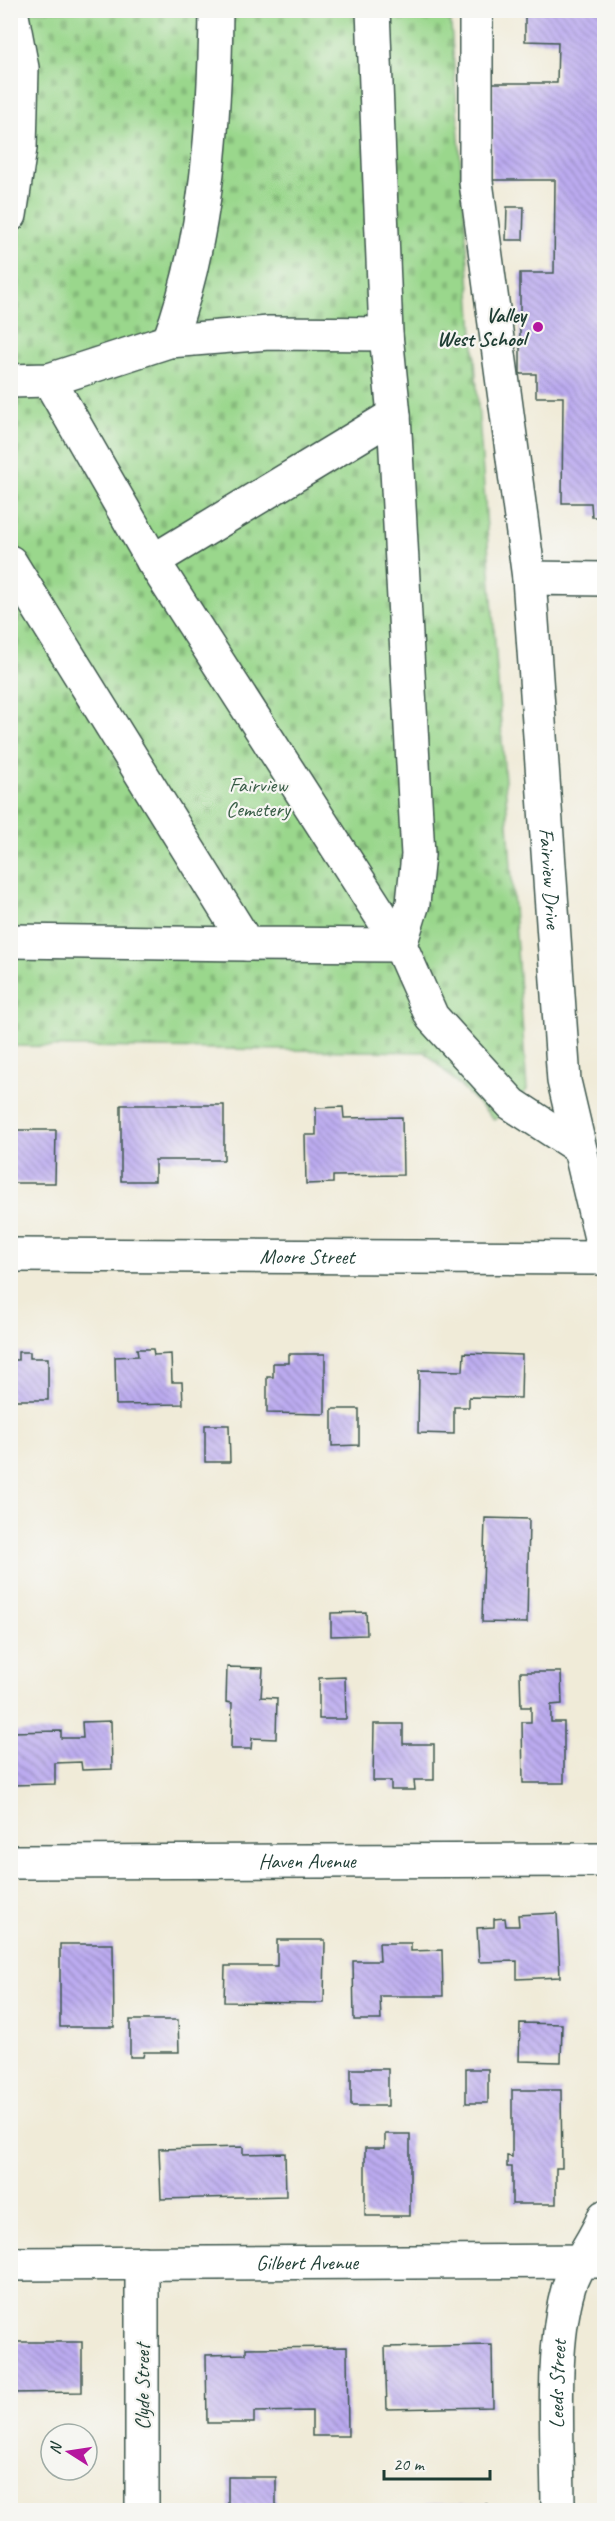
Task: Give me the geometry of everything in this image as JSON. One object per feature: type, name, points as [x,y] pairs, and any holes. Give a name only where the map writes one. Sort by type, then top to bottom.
[{"type":"street","points":[[10,215],[20,148],[22,68],[11,10]]},
{"type":"street","points":[[169,341],[191,270],[207,159],[215,69],[216,10]]},
{"type":"street","points":[[373,10],[386,334],[394,415],[418,855],[413,903],[400,945]]},
{"type":"street","name":"Fairview Drive","points":[[476,10],[476,182],[529,578],[564,1081],[604,1251]]},
{"type":"street","points":[[10,381],[49,380],[169,341],[269,333],[386,334]]},
{"type":"street","points":[[49,380],[153,561],[400,945],[432,1017],[512,1104],[578,1147]]},
{"type":"street","points":[[153,561],[394,415]]},
{"type":"street","points":[[10,562],[247,944]]},
{"type":"street","points":[[529,578],[604,579]]},
{"type":"street","points":[[10,941],[400,945]]},
{"type":"street","name":"Moore Street","points":[[10,1255],[604,1258]]},
{"type":"street","name":"Haven Avenue","points":[[10,1862],[604,1860]]},
{"type":"street","name":"Leeds Street","points":[[558,2511],[559,2344],[569,2286],[592,2261],[595,2240],[604,2217]]},
{"type":"street","name":"Gilbert Avenue","points":[[10,2264],[592,2261]]},
{"type":"street","name":"Clyde Street","points":[[142,2263],[142,2511]]},
{"type":"green space","name":"Fairview Cemetery","points":[[11,11],[450,11],[527,1090],[495,1120],[425,1052],[11,1046]]},
{"type":"building","points":[[525,10],[604,10],[604,517],[592,517],[591,503],[562,503],[563,397],[536,397],[536,374],[520,374],[520,273],[554,273],[555,180],[492,180],[493,83],[557,83],[558,42],[525,41]]},
{"type":"building","points":[[507,207],[524,207],[523,240],[506,240]]},
{"type":"building","points":[[121,1105],[224,1105],[224,1160],[155,1160],[155,1181],[121,1181]]},
{"type":"building","points":[[343,1107],[344,1118],[402,1117],[403,1175],[333,1176],[333,1183],[306,1184],[305,1135],[316,1135],[316,1108]]},
{"type":"building","points":[[10,1130],[56,1130],[55,1183],[10,1183]]},
{"type":"building","points":[[137,1349],[153,1349],[154,1355],[171,1354],[172,1382],[182,1382],[183,1404],[116,1405],[115,1357],[138,1356]]},
{"type":"building","points":[[18,1352],[30,1352],[30,1358],[48,1358],[48,1400],[10,1400],[10,1360],[18,1360]]},
{"type":"building","points":[[464,1353],[522,1355],[521,1398],[469,1397],[469,1407],[454,1407],[454,1434],[418,1433],[419,1370],[463,1371]]},
{"type":"building","points":[[289,1354],[325,1354],[325,1414],[267,1413],[267,1377],[273,1377],[273,1363],[289,1363]]},
{"type":"building","points":[[332,1409],[359,1409],[359,1445],[332,1446]]},
{"type":"building","points":[[205,1425],[229,1425],[230,1462],[205,1462]]},
{"type":"building","points":[[485,1518],[529,1519],[527,1623],[482,1622]]},
{"type":"building","points":[[366,1612],[367,1635],[331,1636],[331,1613]]},
{"type":"building","points":[[227,1667],[263,1668],[261,1697],[277,1698],[276,1739],[252,1738],[251,1749],[231,1749],[232,1703],[226,1702]]},
{"type":"building","points":[[520,1672],[561,1672],[562,1704],[551,1705],[551,1722],[564,1722],[564,1783],[523,1783],[522,1722],[531,1722],[531,1707],[521,1707]]},
{"type":"building","points":[[345,1677],[346,1719],[319,1719],[319,1678]]},
{"type":"building","points":[[111,1721],[112,1769],[82,1770],[81,1762],[55,1763],[55,1784],[10,1785],[10,1732],[61,1731],[61,1738],[83,1738],[82,1722]]},
{"type":"building","points":[[374,1724],[403,1724],[403,1744],[434,1744],[434,1780],[414,1780],[415,1790],[391,1790],[391,1781],[373,1781]]},
{"type":"building","points":[[557,1913],[560,1977],[517,1979],[517,1961],[479,1962],[477,1928],[494,1927],[494,1919],[505,1918],[506,1926],[519,1926],[518,1915]]},
{"type":"building","points":[[277,1940],[325,1940],[324,2003],[224,2002],[225,1966],[277,1966]]},
{"type":"building","points":[[379,1943],[411,1943],[411,1951],[442,1950],[443,1996],[380,1996],[381,2020],[354,2020],[353,1961],[380,1961]]},
{"type":"building","points":[[60,1944],[113,1944],[114,2027],[60,2027]]},
{"type":"building","points":[[130,2020],[178,2020],[179,2052],[144,2052],[143,2057],[130,2057]]},
{"type":"building","points":[[520,2023],[562,2024],[561,2062],[519,2061]]},
{"type":"building","points":[[351,2069],[388,2069],[388,2106],[351,2106]]},
{"type":"building","points":[[466,2069],[488,2069],[488,2103],[466,2103]]},
{"type":"building","points":[[512,2090],[561,2090],[562,2168],[556,2168],[556,2204],[512,2204],[512,2167],[507,2167],[507,2156],[512,2157]]},
{"type":"building","points":[[385,2134],[410,2134],[410,2216],[365,2216],[365,2148],[385,2148]]},
{"type":"building","points":[[243,2147],[243,2154],[285,2153],[286,2196],[161,2199],[159,2149]]},
{"type":"building","points":[[10,2342],[82,2342],[82,2392],[10,2393]]},
{"type":"building","points":[[492,2345],[493,2407],[387,2409],[385,2347]]},
{"type":"building","points":[[347,2347],[348,2436],[312,2436],[312,2411],[254,2412],[254,2423],[207,2423],[206,2355],[246,2354],[246,2348]]},
{"type":"building","points":[[228,2477],[276,2477],[276,2510],[228,2510]]},
{"type":"building","points":[[427,2504],[487,2504],[487,2510],[426,2510]]},
{"type":"place","name":"Valley West School","points":[[538,327]]}]
